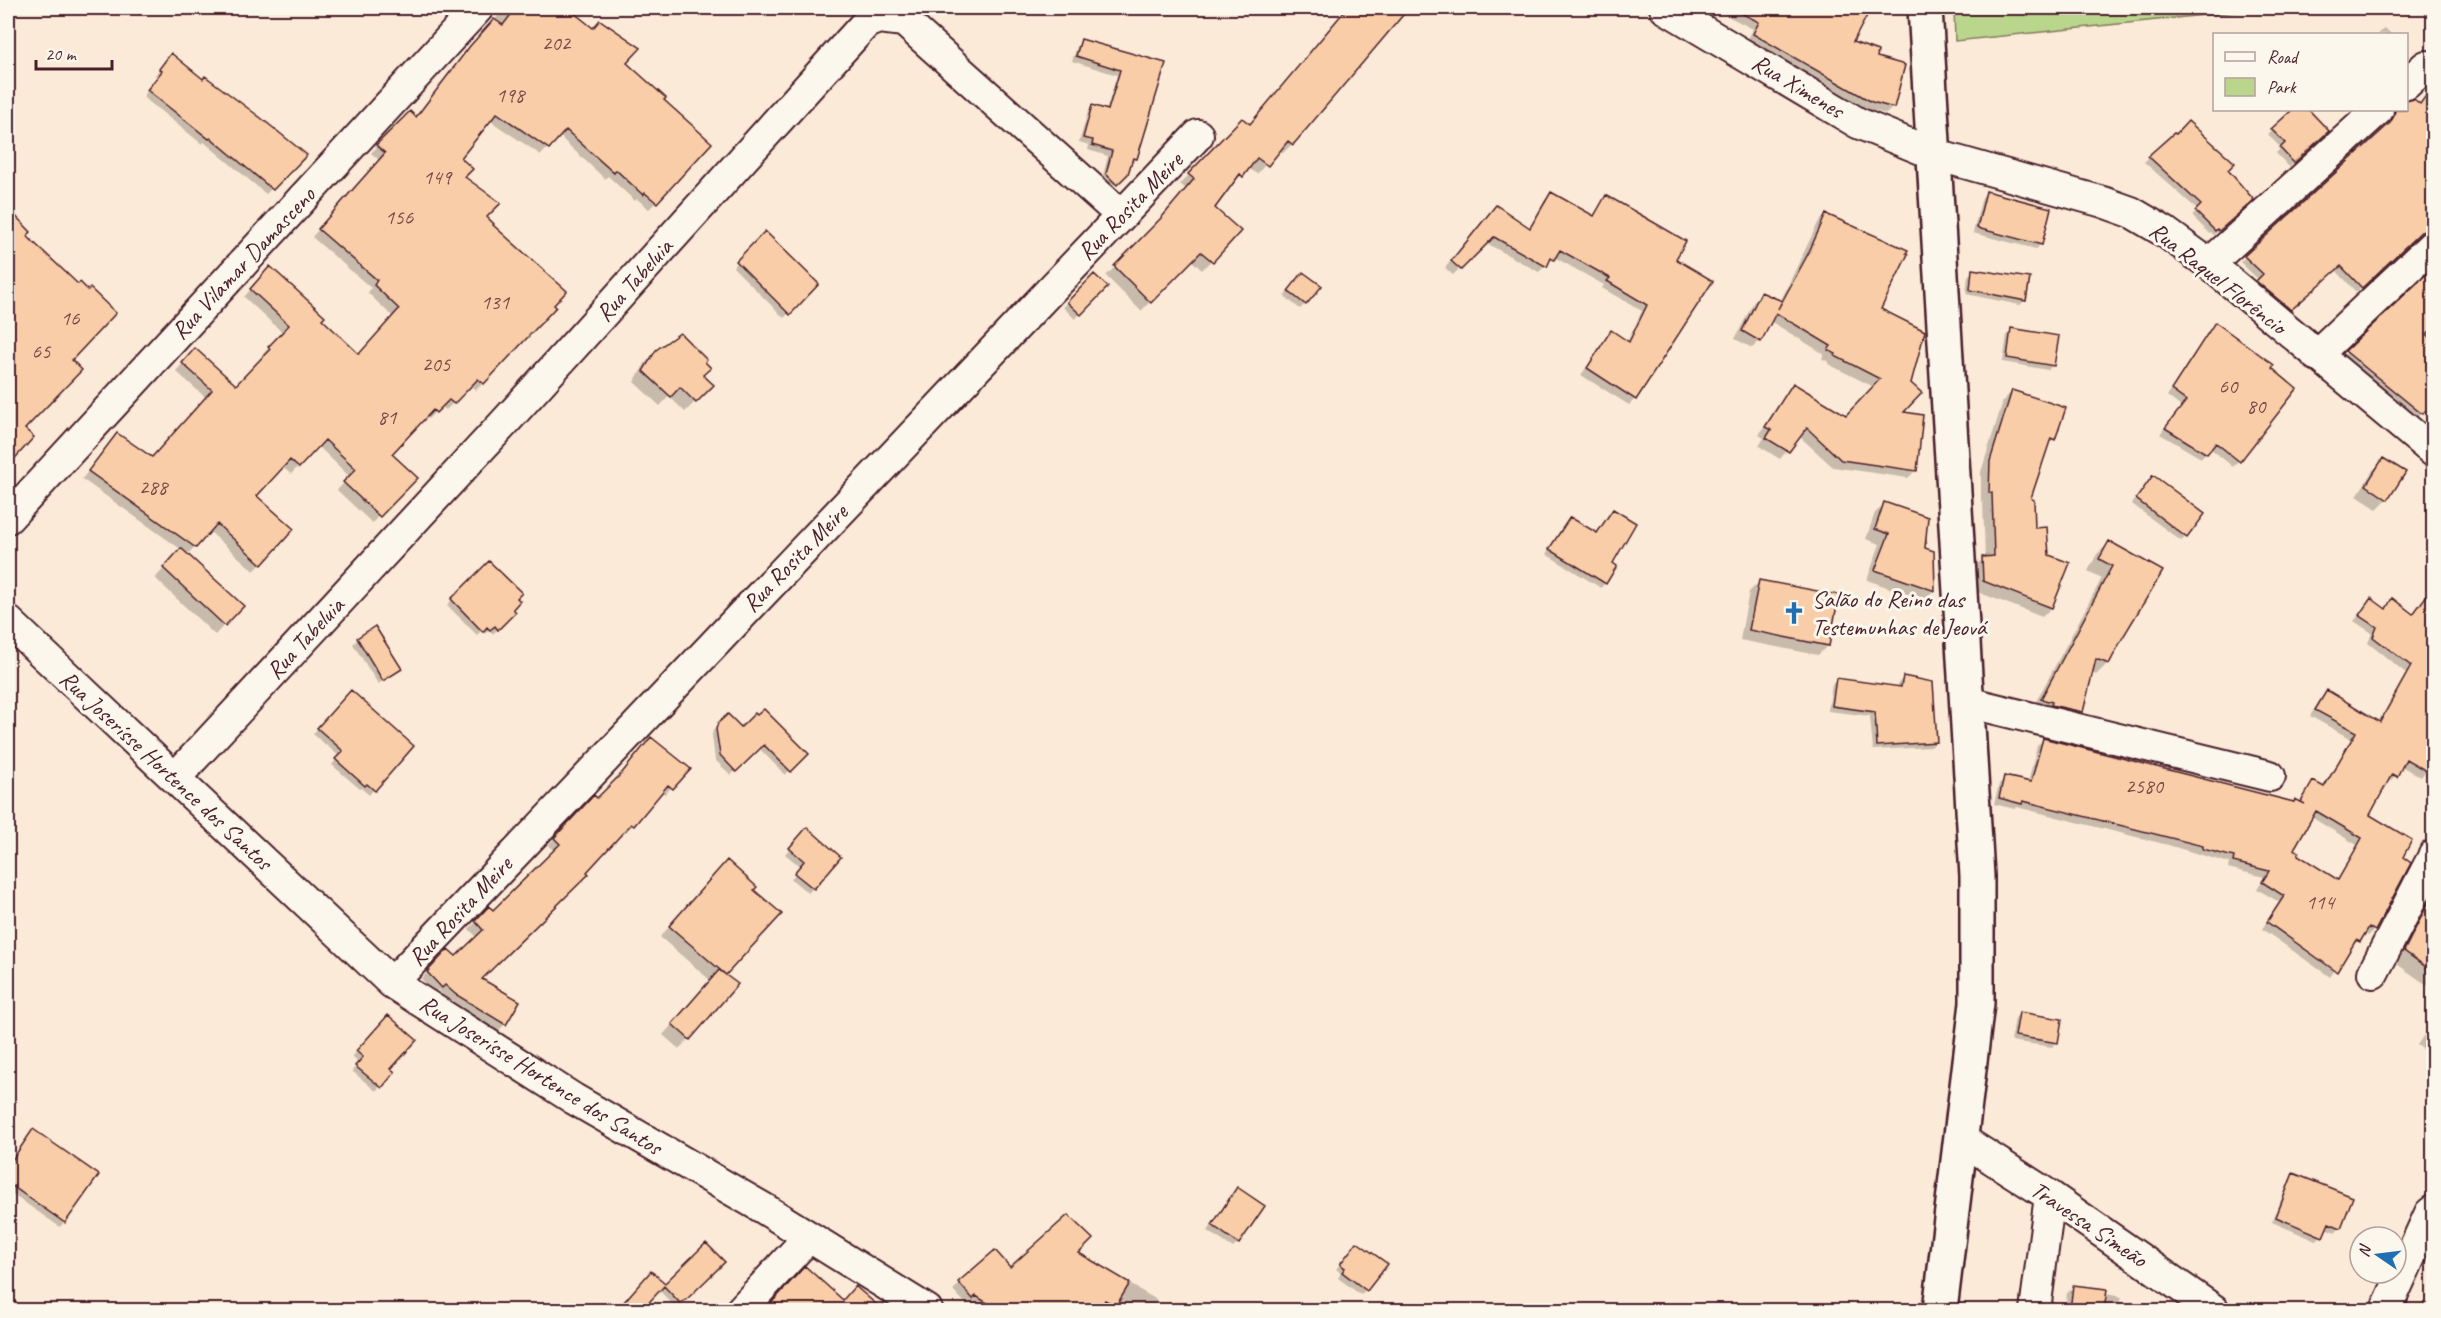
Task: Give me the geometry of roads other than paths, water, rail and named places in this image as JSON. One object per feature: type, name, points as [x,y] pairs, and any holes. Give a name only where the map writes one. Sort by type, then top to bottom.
[{"type":"main road","points":[[1925,8],[1936,155],[1977,876],[1979,966],[1974,1044],[1940,1311]]},
{"type":"street","name":"Rua Vilamar Damasceno","points":[[8,518],[478,8]]},
{"type":"street","name":"Rua Ximenes","points":[[1665,8],[1858,123],[1936,155]]},
{"type":"street","name":"Rua Tabeluia","points":[[175,778],[506,423],[866,23],[879,18],[904,21],[1121,214]]},
{"type":"street","points":[[2209,264],[2377,111]]},
{"type":"street","name":"Rua Rosita Meire","points":[[392,983],[1198,135]]},
{"type":"street","name":"Rua Raquel Florêncio","points":[[1936,155],[2131,212],[2165,232],[2209,264],[2316,356],[2427,437]]},
{"type":"street","points":[[2316,356],[2433,244]]},
{"type":"street","name":"Rua Joserísse Hortence dos Santos","points":[[8,621],[392,983],[574,1099],[763,1208],[927,1311]]},
{"type":"street","points":[[1967,702],[2270,776]]},
{"type":"street","points":[[2373,973],[2433,855]]},
{"type":"street","name":"Travessa Simeão","points":[[1961,1139],[2050,1196],[2214,1311]]},
{"type":"street","points":[[2035,1311],[2050,1196]]},
{"type":"street","points":[[2386,1311],[2433,1210]]},
{"type":"street","points":[[741,1311],[808,1238]]},
{"type":"place","name":"Salão do Reino das Testemunhas de Jeová","points":[[1794,613]]}]
